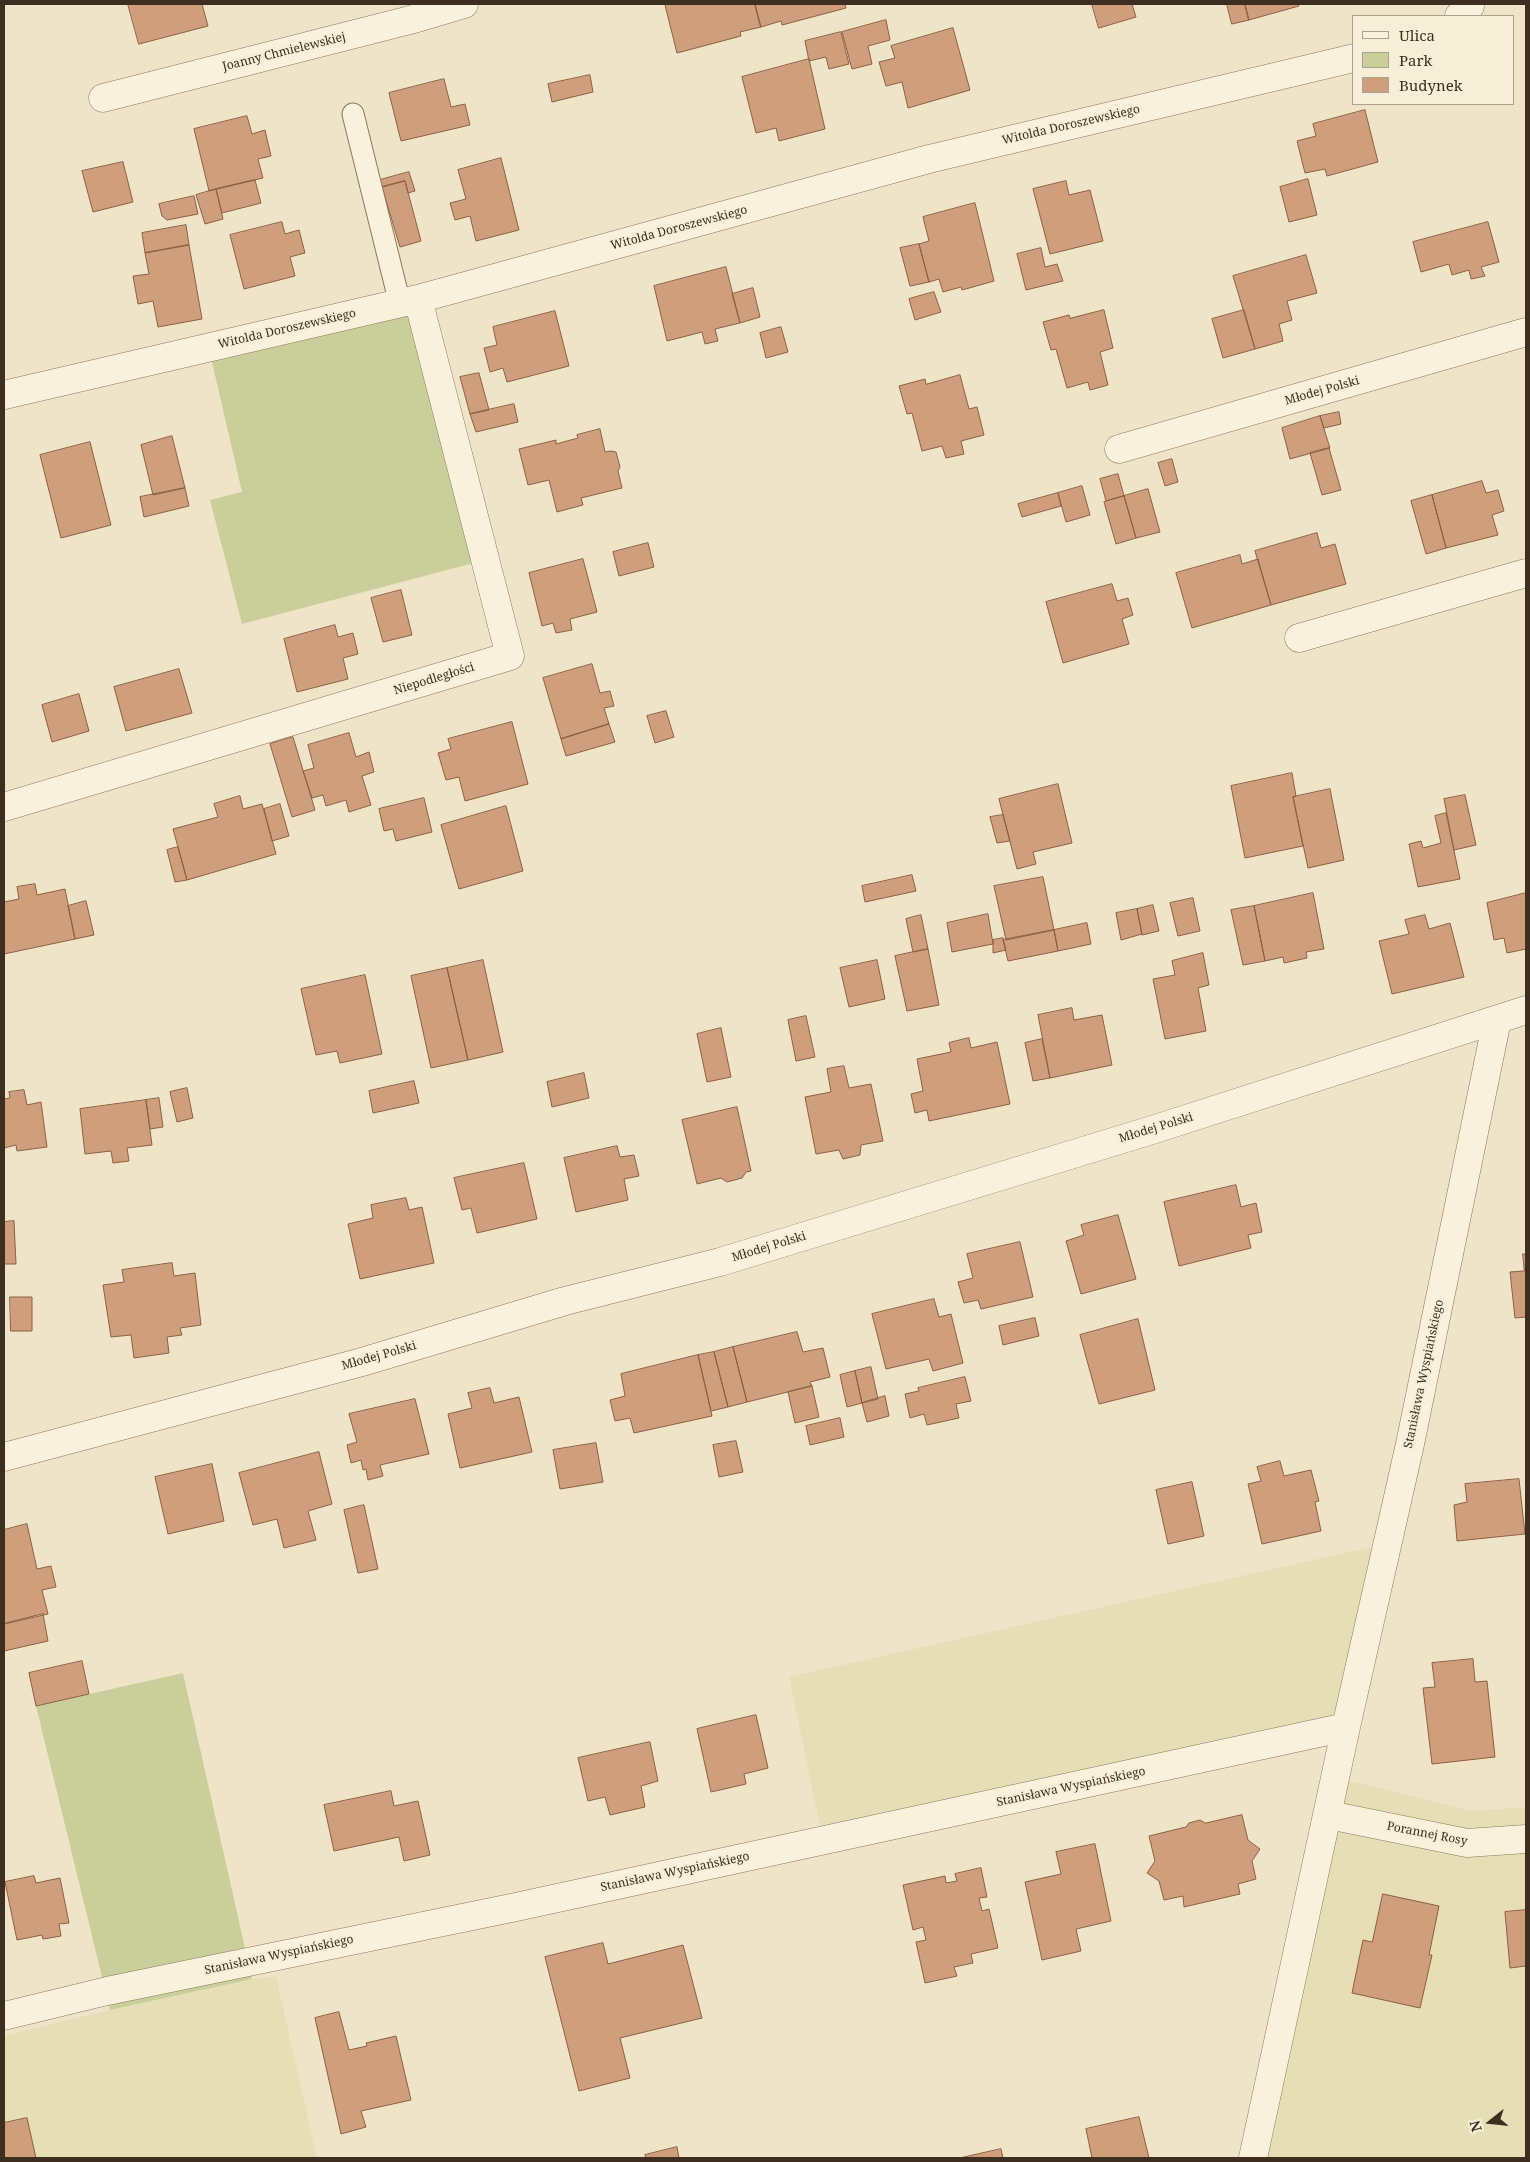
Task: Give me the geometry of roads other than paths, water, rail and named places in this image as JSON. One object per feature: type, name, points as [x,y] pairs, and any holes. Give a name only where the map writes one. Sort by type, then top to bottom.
[{"type":"street","name":"Joanny Chmielewskiej","points":[[102,98],[410,20],[464,4]]},
{"type":"street","name":"Witolda Doroszewskiego","points":[[4,395],[409,302],[930,159],[1352,58]]},
{"type":"street","name":"Niepodległości","points":[[4,807],[510,656],[409,302]]},
{"type":"street","name":"Młodej Polski","points":[[1119,449],[1526,332]]},
{"type":"street","points":[[1299,638],[1526,573]]},
{"type":"street","name":"Młodej Polski","points":[[4,1457],[362,1362],[566,1301],[720,1262],[1161,1127],[1526,1010]]},
{"type":"street","name":"Stanisława Wyspiańskiego","points":[[1253,2158],[1346,1726],[1410,1444],[1497,1020]]},
{"type":"street","name":"Stanisława Wyspiańskiego","points":[[4,2016],[107,1991],[516,1907],[1346,1726]]},
{"type":"street","name":"Porannej Rosy","points":[[1328,1814],[1466,1843],[1526,1839]]},
{"type":"lane","points":[[353,114],[409,302]]}]
